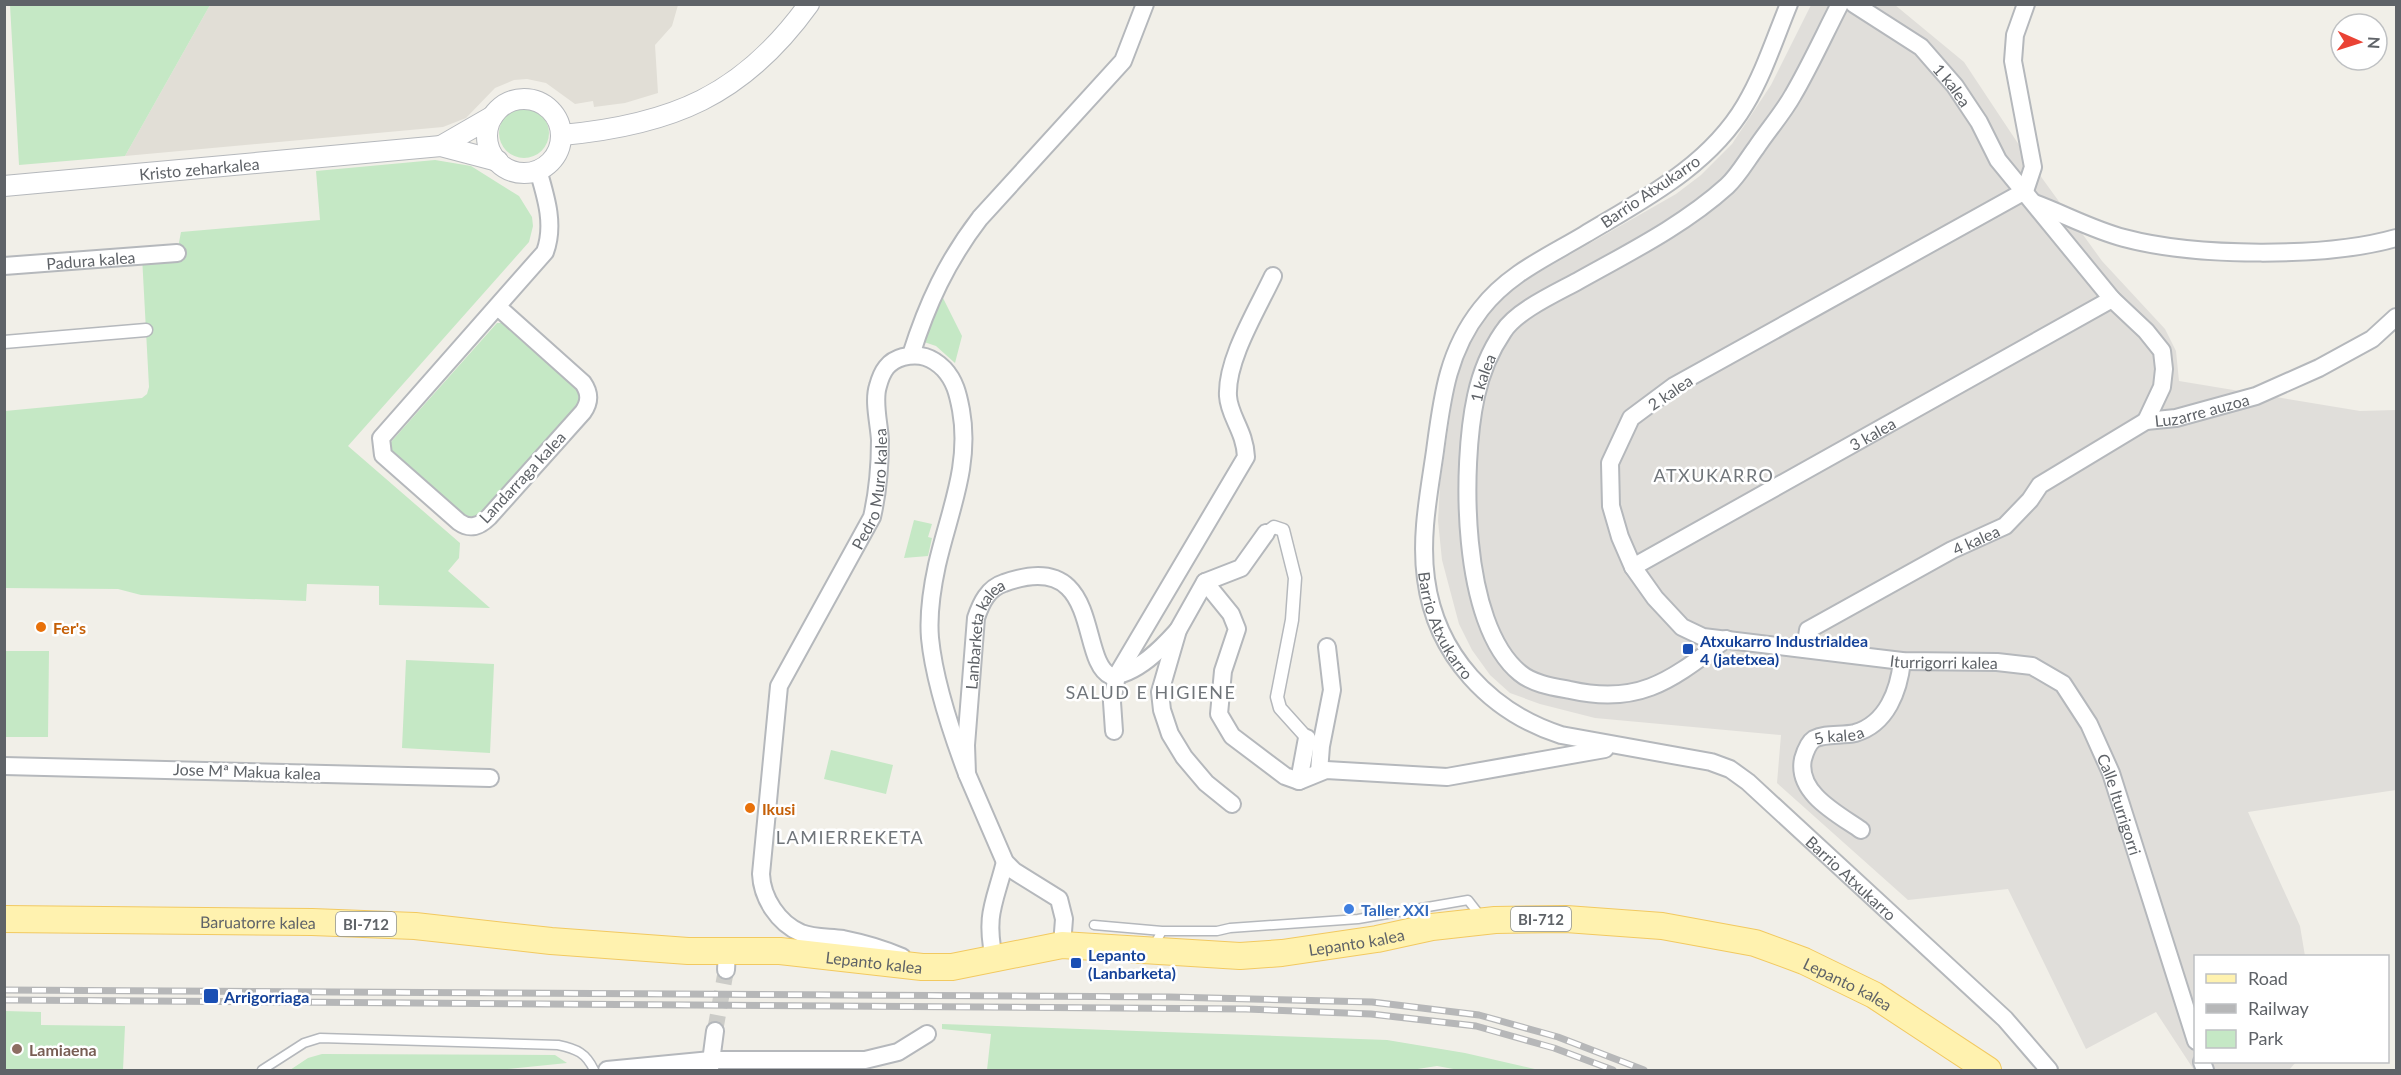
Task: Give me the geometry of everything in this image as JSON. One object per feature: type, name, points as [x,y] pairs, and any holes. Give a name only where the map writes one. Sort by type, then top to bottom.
[{"type":"main road","name":"Baruatorre kalea","points":[[4,919],[312,922],[415,926],[726,961]]},
{"type":"main road","name":"Lepanto kalea","points":[[726,961],[780,951],[922,967],[952,967],[1062,945],[1156,941],[1240,956],[1282,953],[1359,930],[1432,927],[1484,921],[1566,919],[1662,926],[1755,943],[1804,961],[1874,995],[1988,1071]]},
{"type":"street","points":[[562,135],[602,132],[653,121],[690,107],[753,67],[777,45],[809,4]]},
{"type":"street","points":[[967,774],[950,729],[930,638],[931,603],[937,565],[962,476],[965,446],[963,418],[952,377],[939,363],[925,356],[911,355],[941,275],[960,243],[1123,61],[1145,4]]},
{"type":"street","name":"Barrio Atxukarro","points":[[1789,4],[1760,78],[1726,133],[1698,162],[1660,188],[1520,272],[1501,287],[1468,326],[1448,368],[1442,393],[1429,487],[1424,552],[1426,580],[1442,634],[1471,680],[1492,700],[1537,728],[1561,735],[1711,762],[1730,769],[1748,782],[2005,1019],[2049,1071]]},
{"type":"street","name":"1 kalea","points":[[1726,639],[1670,679],[1635,693],[1596,696],[1546,685],[1521,674],[1496,645],[1487,621],[1472,555],[1467,521],[1469,439],[1476,395],[1486,360],[1504,329],[1538,303],[1683,219],[1729,185],[1793,96],[1840,4]]},
{"type":"street","name":"1 kalea","points":[[1854,4],[1921,47],[1955,86],[1979,122],[1998,160],[2029,197]]},
{"type":"street","points":[[2026,4],[2015,34],[2013,61],[2033,167],[2029,197],[2124,238],[2186,249],[2339,250],[2397,238]]},
{"type":"street","points":[[516,99],[538,101],[555,115],[562,135],[555,156],[538,170],[516,172],[498,161],[441,146],[493,116],[503,105],[516,99]]},
{"type":"street","points":[[493,116],[487,139],[498,161]]},
{"type":"street","name":"Kristo zeharkalea","points":[[4,186],[441,146]]},
{"type":"street","name":"Landarraga kalea","points":[[498,307],[583,383],[588,393],[588,401],[583,412],[485,521],[477,526],[469,527],[462,525],[383,455],[381,438],[541,257],[548,243],[549,216],[538,170]]},
{"type":"street","name":"2 kalea","points":[[1805,649],[1703,637],[1682,627],[1655,598],[1633,567],[1620,537],[1611,506],[1610,463],[1631,418],[1674,386],[2029,197]]},
{"type":"street","name":"Luzarre auzoa","points":[[2029,197],[2112,299],[2146,331],[2162,351],[2162,387],[2146,421]]},
{"type":"street","name":"Padura kalea","points":[[4,266],[177,253]]},
{"type":"street","points":[[1114,731],[1112,702],[1117,675],[1246,458],[1245,441],[1228,399],[1229,377],[1273,276]]},
{"type":"street","name":"3 kalea","points":[[1633,567],[2112,299]]},
{"type":"street","name":"Luzarre auzoa","points":[[2146,421],[2176,417],[2256,396],[2319,368],[2373,339],[2397,317]]},
{"type":"street","points":[[4,342],[146,330]]},
{"type":"street","name":"Pedro Muro kalea","points":[[911,355],[894,359],[885,368],[877,388],[879,487],[872,517],[778,686],[761,886],[772,909],[791,927],[803,934],[845,940],[891,952],[922,967]]},
{"type":"street","name":"4 kalea","points":[[1805,649],[1808,630],[1952,549],[2005,526],[2040,485],[2146,421]]},
{"type":"street","points":[[1232,804],[1206,783],[1184,757],[1170,734],[1162,710],[1160,692],[1178,630],[1204,582],[1241,568],[1266,533],[1274,527],[1282,530],[1295,578],[1292,620],[1277,697],[1280,708],[1307,738],[1299,781]]},
{"type":"street","name":"Lanbarketa kalea","points":[[1062,945],[1064,919],[1059,899],[1024,878],[1005,862],[967,774],[966,745],[976,618],[982,600],[998,585],[1016,579],[1055,579],[1075,593],[1087,620],[1101,668],[1105,673],[1117,675]]},
{"type":"street","points":[[1204,582],[1231,614],[1237,629],[1223,671],[1219,714],[1232,736],[1285,776],[1299,781],[1319,772],[1447,777],[1624,746]]},
{"type":"street","points":[[1117,675],[1158,651],[1178,630]]},
{"type":"street","points":[[1319,772],[1320,746],[1332,690],[1327,647]]},
{"type":"street","name":"Iturrigorri kalea","points":[[1805,649],[1902,661],[1997,662],[2032,666],[2063,684],[2071,696]]},
{"type":"street","name":"5 kalea","points":[[1861,830],[1832,809],[1810,789],[1803,777],[1804,755],[1810,743],[1816,738],[1856,732],[1872,725],[1896,696],[1902,661]]},
{"type":"street","name":"Calle Iturrigorri","points":[[2071,696],[2089,724],[2111,773],[2194,1035]]},
{"type":"street","name":"Jose Mª Makua kalea","points":[[4,766],[490,778]]},
{"type":"street","points":[[994,959],[988,931],[991,904],[1005,862]]},
{"type":"street","points":[[999,885],[1024,878]]},
{"type":"street","points":[[710,1065],[715,1031]]},
{"type":"street","points":[[607,1071],[710,1065],[866,1065],[898,1052],[927,1034]]},
{"type":"lane","points":[[1094,925],[1156,941]]},
{"type":"lane","points":[[262,1071],[304,1043],[320,1038],[558,1045],[574,1048],[587,1056],[594,1071]]},
{"type":"shaded area","points":[[210,5],[678,5],[672,26],[655,45],[658,93],[625,103],[594,107],[593,101],[575,104],[546,83],[527,79],[514,80],[495,88],[466,118],[443,127],[125,156]]},
{"type":"shaded area","points":[[1811,5],[1895,5],[1964,62],[2029,160],[2102,261],[2165,329],[2176,351],[2179,381],[2360,411],[2396,410],[2396,790],[2248,812],[2300,926],[2305,955],[2194,955],[2194,1063],[2295,1063],[2289,1070],[2194,1070],[2156,1012],[2086,1049],[2008,889],[1908,900],[1777,783],[1781,735],[1595,718],[1540,704],[1510,693],[1490,675],[1472,650],[1459,624],[1442,560],[1438,521],[1440,484],[1454,390],[1465,352],[1485,315],[1517,285],[1676,194],[1701,175],[1732,144],[1771,85]]},
{"type":"green space","points":[[10,4],[210,5],[125,156],[19,165]]},
{"type":"green space","points":[[524,108],[542,115],[549,133],[542,151],[524,158],[506,151],[499,133],[506,115]]},
{"type":"green space","points":[[435,160],[471,166],[519,196],[532,217],[533,226],[529,242],[348,446],[460,543],[459,558],[448,571],[490,608],[379,605],[379,586],[307,584],[306,601],[141,595],[118,589],[5,588],[5,411],[142,398],[147,394],[149,387],[142,256],[177,253],[181,232],[320,220],[316,171]]},
{"type":"green space","points":[[940,292],[962,336],[955,363],[936,346],[921,341]]},
{"type":"green space","points":[[497,323],[502,323],[583,395],[583,401],[476,521],[470,522],[390,450],[390,443]]},
{"type":"green space","points":[[914,520],[932,524],[928,537],[932,538],[928,556],[904,558]]},
{"type":"green space","points":[[5,651],[49,651],[48,737],[5,737]]},
{"type":"green space","points":[[406,660],[494,664],[490,753],[402,748]]},
{"type":"green space","points":[[831,750],[893,765],[886,794],[824,779]]},
{"type":"green space","points":[[5,1011],[41,1012],[41,1025],[125,1026],[123,1070],[5,1070]]},
{"type":"green space","points":[[942,1024],[1387,1040],[1465,1053],[1539,1070],[1459,1070],[1437,1066],[1411,1070],[987,1070],[991,1034],[942,1029]]},
{"type":"green space","points":[[322,1054],[555,1055],[567,1063],[497,1070],[290,1070],[308,1058]]},
{"type":"tunnel","points":[[715,1031],[726,970]]},
{"type":"railway","points":[[4,990],[1170,997],[1372,1002],[1479,1015],[1558,1037],[1644,1070]]},
{"type":"railway","points":[[4,1000],[1246,1009],[1371,1014],[1476,1026],[1554,1048],[1613,1070]]},
{"type":"place","name":"Fer's","points":[[41,627]]},
{"type":"place","name":"Atxukarro Industrialdea 4 (jatetxea)","points":[[1688,649]]},
{"type":"place","name":"Ikusi","points":[[750,808]]},
{"type":"place","name":"Taller XXI","points":[[1349,909]]},
{"type":"place","name":"Lepanto (Lanbarketa)","points":[[1076,963]]},
{"type":"place","name":"Arrigorriaga","points":[[211,996]]},
{"type":"place","name":"Lamiaena","points":[[17,1049]]},
{"type":"district","name":"ATXUKARRO","points":[[1714,475]]},
{"type":"district","name":"SALUD E HIGIENE","points":[[1151,692]]},
{"type":"district","name":"LAMIERREKETA","points":[[850,837]]}]
